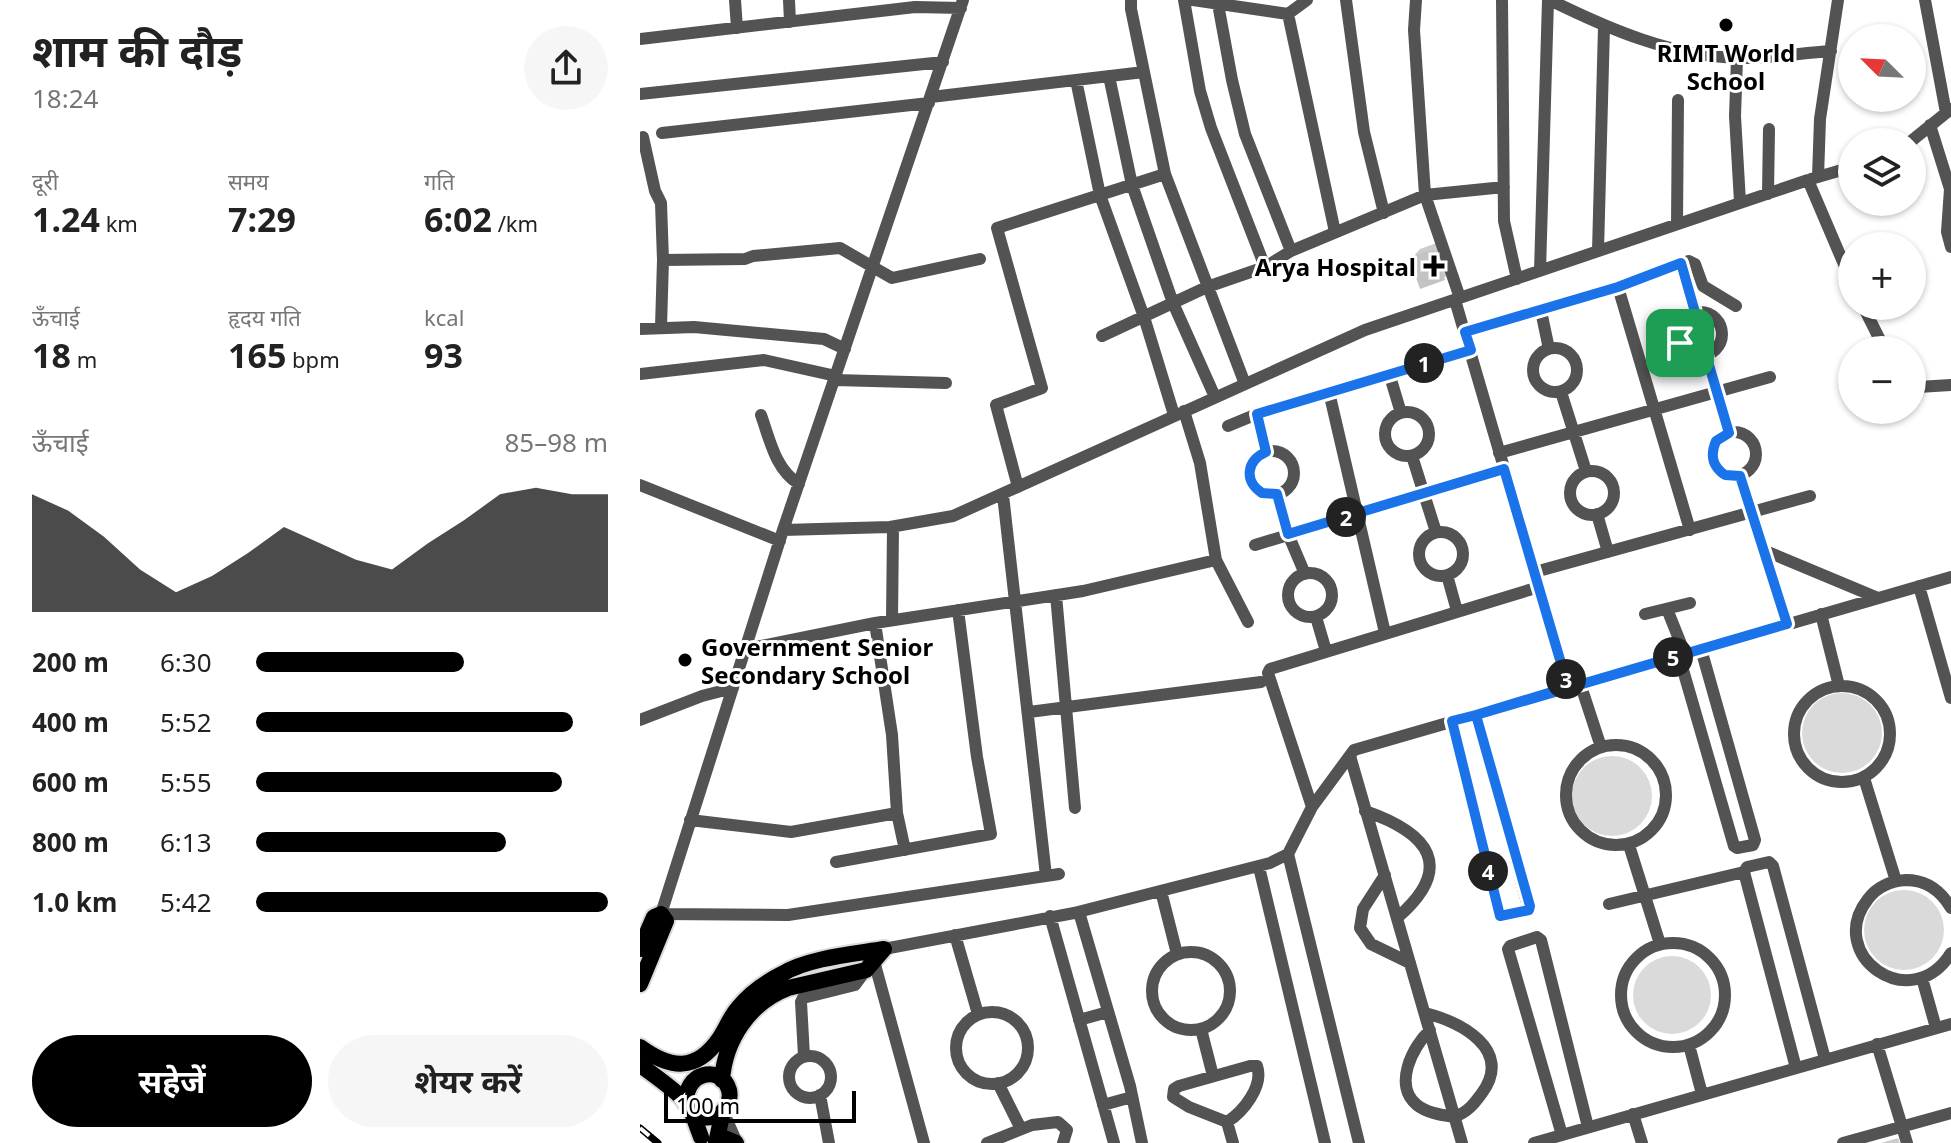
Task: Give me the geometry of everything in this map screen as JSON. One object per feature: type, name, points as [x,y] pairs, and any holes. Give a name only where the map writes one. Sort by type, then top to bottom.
[{"type":"main road","points":[[640,949],[654,917],[661,914],[666,921],[640,984]]},
{"type":"main road","points":[[711,1140],[689,1107],[687,1089],[696,1069],[738,1008],[758,989],[784,972],[815,962],[874,960]]},
{"type":"main road","points":[[722,1080],[727,1050],[737,1029],[754,1009],[776,993],[874,960]]},
{"type":"main road","points":[[640,1047],[670,1063],[722,1080],[729,1092],[727,1105],[711,1140]]},
{"type":"main road","points":[[640,1065],[703,1117],[723,1111]]},
{"type":"main road","points":[[711,1140],[724,1138],[737,1143]]},
{"type":"street","points":[[735,0],[737,28]]},
{"type":"street","points":[[789,0],[790,22]]},
{"type":"street","points":[[1131,0],[1165,174],[1245,384]]},
{"type":"street","points":[[1184,0],[1200,91],[1211,128],[1265,267]]},
{"type":"street","points":[[1193,0],[1288,14],[1307,0]]},
{"type":"street","points":[[1346,0],[1364,132],[1384,213]]},
{"type":"street","points":[[1416,0],[1414,30],[1425,195],[1458,299],[1539,587],[1574,685],[1601,747]]},
{"type":"street","points":[[1502,0],[1504,221],[1517,279]]},
{"type":"street","points":[[1540,271],[1549,0],[1604,27],[1658,46],[1737,58],[1831,51]]},
{"type":"street","points":[[1838,0],[1813,178],[1838,245]]},
{"type":"street","points":[[1925,0],[1948,111],[1926,128]]},
{"type":"street","points":[[640,39],[962,4],[799,484],[661,914],[788,915],[1052,875],[1003,495]]},
{"type":"street","points":[[1218,4],[1245,134],[1291,251]]},
{"type":"street","points":[[1288,14],[1335,232]]},
{"type":"street","points":[[1598,251],[1604,27]]},
{"type":"street","points":[[1737,58],[1735,116],[1740,202]]},
{"type":"street","points":[[640,94],[943,62]]},
{"type":"street","points":[[662,133],[1144,72]]},
{"type":"street","points":[[1109,76],[1132,185],[1173,303],[1215,397]]},
{"type":"street","points":[[1076,80],[1100,195],[1200,463],[1216,560],[1248,622]]},
{"type":"street","points":[[1677,224],[1678,100]]},
{"type":"street","points":[[1930,125],[1950,189],[1947,232],[1951,247]]},
{"type":"street","points":[[1768,194],[1769,129]]},
{"type":"street","points":[[643,137],[655,191],[661,203],[661,327]]},
{"type":"street","points":[[640,485],[782,536],[893,527],[953,516],[1365,330],[1838,171]]},
{"type":"street","points":[[1018,487],[996,405],[1042,388],[997,228],[1165,174]]},
{"type":"street","points":[[1102,336],[1207,287],[1265,267],[1291,251],[1425,195],[1504,187]]},
{"type":"street","points":[[663,260],[745,259],[840,248],[892,278],[980,259]]},
{"type":"street","points":[[1465,332],[1618,287],[1689,261],[1695,264],[1703,286],[1736,306]]},
{"type":"street","points":[[1681,263],[1695,312]]},
{"type":"street","points":[[1618,287],[1690,530]]},
{"type":"street","points":[[1541,311],[1549,349]]},
{"type":"street","points":[[1695,312],[1714,316],[1722,328],[1717,348],[1706,355],[1691,354],[1678,336],[1682,321],[1695,312]]},
{"type":"street","points":[[640,329],[694,327],[824,339],[845,349]]},
{"type":"street","points":[[1228,426],[1257,414],[1471,350]]},
{"type":"street","points":[[1565,350],[1575,361],[1577,368],[1573,383],[1561,392],[1541,387],[1534,376],[1534,362],[1543,351],[1565,350]]},
{"type":"street","points":[[1706,355],[1729,433]]},
{"type":"street","points":[[640,374],[764,360],[835,378],[946,383]]},
{"type":"street","points":[[1389,373],[1401,413]]},
{"type":"street","points":[[1499,453],[1770,377]]},
{"type":"street","points":[[1926,387],[1951,385]]},
{"type":"street","points":[[1329,392],[1385,633]]},
{"type":"street","points":[[1561,392],[1586,471]]},
{"type":"street","points":[[1401,413],[1416,414],[1422,418],[1429,432],[1425,447],[1412,456],[1399,455],[1385,440],[1389,420],[1401,413]]},
{"type":"street","points":[[1257,414],[1266,452]]},
{"type":"street","points":[[761,415],[780,466],[786,476],[799,484]]},
{"type":"street","points":[[1729,433],[1748,437],[1756,449],[1751,468],[1740,476],[1725,475],[1718,470],[1712,456],[1716,441],[1729,433]]},
{"type":"street","points":[[1266,452],[1280,452],[1293,467],[1289,487],[1277,494],[1262,493],[1251,482],[1250,467],[1266,452]]},
{"type":"street","points":[[1412,456],[1436,532]]},
{"type":"street","points":[[1255,545],[1504,469]]},
{"type":"street","points":[[1586,471],[1606,476],[1613,487],[1612,501],[1604,512],[1582,513],[1576,509],[1569,495],[1573,480],[1586,471]]},
{"type":"street","points":[[1740,476],[1787,624]]},
{"type":"street","points":[[1277,494],[1288,534],[1305,574]]},
{"type":"street","points":[[1535,572],[1810,496]]},
{"type":"street","points":[[1597,514],[1608,552]]},
{"type":"street","points":[[892,620],[893,527]]},
{"type":"street","points":[[1436,532],[1455,536],[1463,548],[1462,562],[1447,575],[1432,574],[1421,563],[1419,556],[1423,541],[1436,532]]},
{"type":"street","points":[[1763,550],[1878,598]]},
{"type":"street","points":[[746,649],[892,620],[1056,595],[1216,560]]},
{"type":"street","points":[[1305,574],[1318,574],[1332,589],[1331,603],[1316,617],[1301,615],[1290,605],[1288,597],[1292,582],[1305,574]]},
{"type":"street","points":[[1447,575],[1457,611]]},
{"type":"street","points":[[804,1056],[803,998],[855,985],[874,960],[955,935],[1079,912],[1259,867],[1288,854],[1312,807],[1354,750],[1951,577]]},
{"type":"street","points":[[1919,586],[1951,698]]},
{"type":"street","points":[[1312,807],[1268,673],[1274,667],[1539,587]]},
{"type":"street","points":[[1056,595],[1075,808]]},
{"type":"street","points":[[1645,614],[1690,603]]},
{"type":"street","points":[[1667,609],[1734,846],[1753,845],[1755,840],[1701,649]]},
{"type":"street","points":[[836,862],[991,834],[977,757],[958,610]]},
{"type":"street","points":[[1821,614],[1839,686]]},
{"type":"street","points":[[1316,617],[1326,651]]},
{"type":"street","points":[[875,623],[892,735],[897,813],[905,850]]},
{"type":"street","points":[[1029,712],[1261,682]]},
{"type":"street","points":[[1839,686],[1862,690],[1873,696],[1887,715],[1890,727],[1888,751],[1874,771],[1864,778],[1838,783],[1814,774],[1805,765],[1794,741],[1794,728],[1805,704],[1814,695],[1839,686]]},
{"type":"street","points":[[640,720],[702,696],[733,688]]},
{"type":"street","points":[[1452,721],[1499,915],[1529,910],[1476,715]]},
{"type":"street","points":[[1626,745],[1638,749],[1663,775],[1667,800],[1664,812],[1650,833],[1629,845],[1611,846],[1595,842],[1580,832],[1568,809],[1567,783],[1574,767],[1586,755],[1601,747],[1626,745]]},
{"type":"street","points":[[1350,756],[1462,1143]]},
{"type":"street","points":[[1864,778],[1896,881]]},
{"type":"street","points":[[1365,811],[1408,831],[1422,843],[1429,855],[1429,880],[1417,900],[1397,918]]},
{"type":"street","points":[[690,820],[791,832],[897,813]]},
{"type":"street","points":[[1629,845],[1660,944]]},
{"type":"street","points":[[1288,854],[1359,1143]]},
{"type":"street","points":[[1609,904],[1744,872],[1747,867],[1769,862],[1773,866],[1825,1059]]},
{"type":"street","points":[[1259,867],[1325,1143]]},
{"type":"street","points":[[1744,872],[1796,1068]]},
{"type":"street","points":[[1385,875],[1363,909],[1360,928],[1371,944],[1410,963]]},
{"type":"street","points":[[1951,908],[1935,889],[1923,883],[1896,881],[1870,895],[1857,922],[1856,937],[1868,964],[1893,979],[1908,981],[1922,978],[1935,972],[1951,953]]},
{"type":"street","points":[[1161,891],[1177,954]]},
{"type":"street","points":[[1079,912],[1132,1097],[1142,1143]]},
{"type":"street","points":[[1050,916],[1114,1143]]},
{"type":"street","points":[[955,935],[978,1014]]},
{"type":"street","points":[[1562,1135],[1508,949],[1537,937],[1541,940],[1588,1127]]},
{"type":"street","points":[[1677,943],[1699,950],[1717,966],[1723,981],[1725,997],[1715,1027],[1689,1045],[1675,1048],[1648,1041],[1637,1033],[1623,1010],[1621,996],[1628,969],[1647,950],[1660,944],[1677,943]]},
{"type":"street","points":[[1202,953],[1222,967],[1228,979],[1228,1004],[1213,1024],[1201,1029],[1175,1027],[1164,1020],[1152,997],[1157,971],[1177,954],[1202,953]]},
{"type":"street","points":[[874,960],[924,1143]]},
{"type":"street","points":[[1922,978],[1936,1028]]},
{"type":"street","points":[[1000,1012],[1010,1016],[1019,1023],[1028,1043],[1024,1065],[1008,1080],[998,1083],[975,1080],[959,1063],[956,1052],[961,1029],[978,1014],[1000,1012]]},
{"type":"street","points":[[1079,1020],[1108,1012]]},
{"type":"street","points":[[1425,1013],[1467,1028],[1486,1048],[1489,1056],[1489,1083],[1472,1106],[1454,1117],[1422,1108],[1412,1100],[1406,1086],[1409,1062],[1430,1030]]},
{"type":"street","points":[[1534,1143],[1951,1024]]},
{"type":"street","points":[[1201,1029],[1213,1076]]},
{"type":"street","points":[[1877,1044],[1907,1143]]},
{"type":"street","points":[[1689,1045],[1702,1094]]},
{"type":"street","points":[[804,1056],[818,1057],[828,1065],[831,1079],[826,1091],[820,1095],[806,1097],[791,1085],[790,1071],[804,1056]]},
{"type":"street","points":[[1257,1066],[1259,1072],[1253,1092],[1236,1116],[1227,1122],[1189,1107],[1173,1097],[1174,1089],[1257,1066]]},
{"type":"street","points":[[998,1083],[1021,1129]]},
{"type":"street","points":[[820,1095],[829,1143]]},
{"type":"street","points":[[1103,1105],[1132,1097]]},
{"type":"street","points":[[723,1111],[737,1143]]},
{"type":"street","points":[[1843,1143],[1951,1113]]},
{"type":"street","points":[[1633,1114],[1642,1143]]},
{"type":"street","points":[[987,1143],[1045,1122],[1058,1122],[1067,1130],[1063,1143]]},
{"type":"street","points":[[1227,1122],[1233,1143]]},
{"type":"shaded area","points":[[1842,693],[1857,696],[1870,705],[1879,718],[1882,733],[1879,748],[1870,761],[1857,770],[1842,773],[1827,770],[1814,761],[1805,748],[1802,733],[1805,718],[1814,705],[1827,696]]},
{"type":"shaded area","points":[[1612,756],[1627,759],[1640,768],[1649,781],[1652,796],[1649,811],[1640,824],[1627,833],[1612,836],[1597,833],[1584,824],[1575,811],[1572,796],[1575,781],[1584,768],[1597,759]]},
{"type":"shaded area","points":[[1896,890],[1912,890],[1933,901],[1944,922],[1944,938],[1933,959],[1912,970],[1896,970],[1882,964],[1870,952],[1864,938],[1864,922],[1870,908],[1882,896]]},
{"type":"shaded area","points":[[1672,956],[1687,959],[1704,973],[1711,995],[1708,1010],[1694,1027],[1672,1034],[1657,1031],[1640,1017],[1633,995],[1636,980],[1650,963]]},
{"type":"building","points":[[1434,249],[1445,280],[1420,289],[1409,257]]},
{"type":"railway","points":[[640,1128],[658,1143]]},
{"type":"place","name":"RIMT World School","points":[[1726,25]]},
{"type":"place","name":"Arya Hospital","points":[[1434,266]]},
{"type":"place","name":"Government Senior Secondary School","points":[[685,660]]},
{"type":"route","points":[[1680,343],[1678,336],[1682,321],[1695,312],[1681,263],[1618,287],[1465,332],[1471,350],[1257,414],[1266,452],[1254,460],[1249,475],[1256,489],[1269,495],[1277,494],[1288,534],[1504,469],[1568,687],[1476,715],[1530,906],[1529,910],[1500,916],[1452,721],[1476,715],[1787,624],[1740,476],[1725,475],[1714,464],[1712,456],[1716,441],[1729,433],[1706,355],[1691,354],[1680,343]]}]
